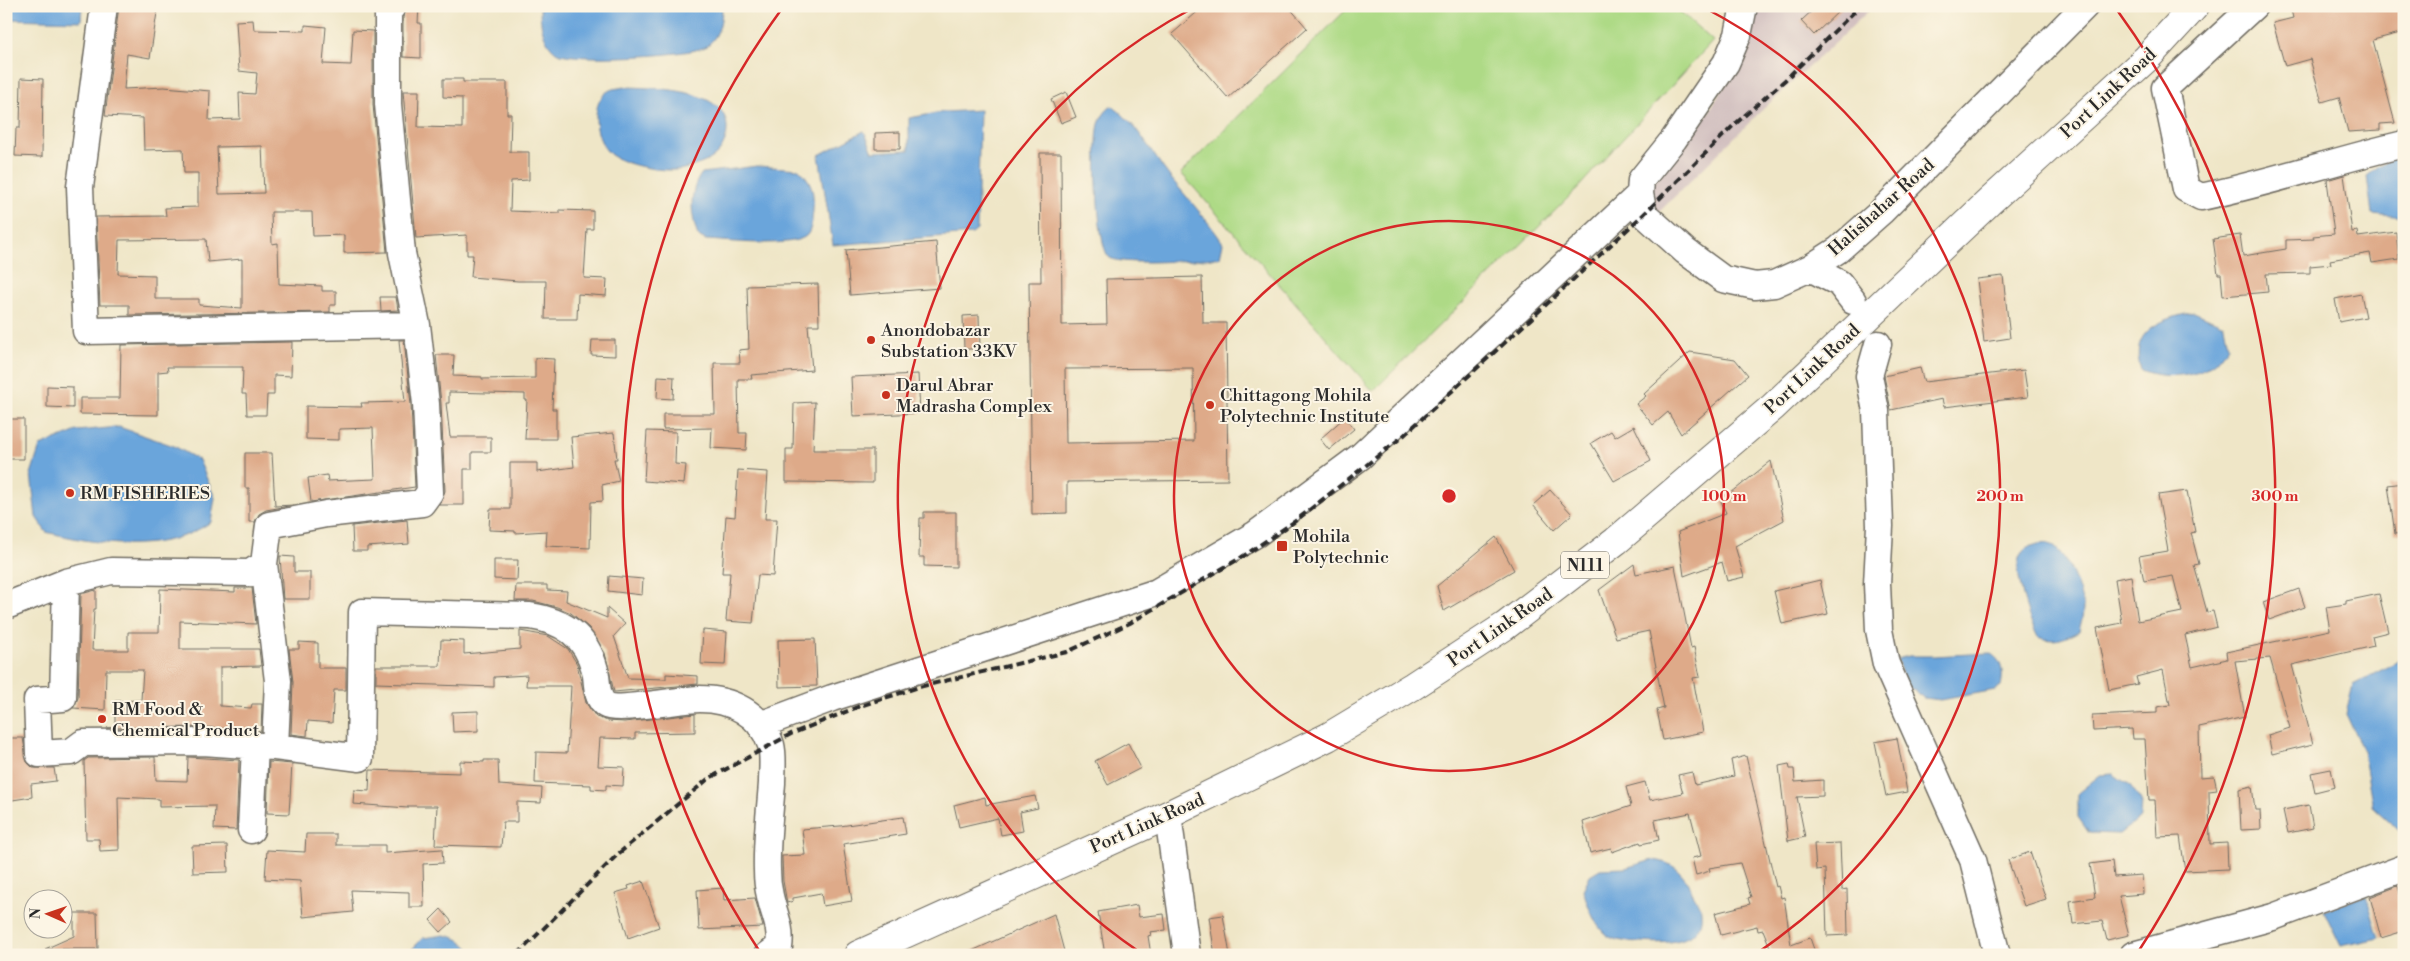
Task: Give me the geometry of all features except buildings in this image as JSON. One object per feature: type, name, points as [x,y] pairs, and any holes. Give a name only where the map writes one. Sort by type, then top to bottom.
[{"type":"highway","name":"Port Link Road","points":[[858,955],[1069,858],[1168,815],[1328,737],[1413,686],[1504,626],[1616,541],[1772,407],[1989,202],[2147,58],[2195,6]]},
{"type":"street","points":[[104,6],[80,186],[86,331],[417,325]]},
{"type":"street","points":[[251,830],[278,681],[264,564],[269,525],[326,514],[422,503],[430,492],[426,404],[417,325],[402,253],[388,104],[388,12],[393,6]]},
{"type":"street","points":[[760,725],[832,698],[1157,592],[1256,534],[1361,456],[1640,194],[1641,180],[1674,139],[1726,63],[1738,36],[1744,6]]},
{"type":"street","name":"Halishahar Road","points":[[1640,194],[1644,214],[1685,251],[1723,279],[1755,286],[1774,284],[1810,268],[1838,250],[1881,212],[2085,6]]},
{"type":"street","points":[[2254,6],[2165,88],[2186,189],[2201,197],[2251,187],[2348,157],[2404,144]]},
{"type":"street","points":[[1810,268],[1839,283],[1853,301]]},
{"type":"street","points":[[1878,344],[1868,376],[1876,411],[1880,526],[1877,584],[1880,630],[1886,664],[1973,860],[1998,955]]},
{"type":"street","points":[[6,606],[66,582],[111,571],[250,573],[264,564]]},
{"type":"street","points":[[66,582],[63,698],[37,700],[39,754],[71,752],[83,743],[203,742],[265,746],[360,758],[362,612],[530,616],[549,620],[565,625],[582,644],[595,670],[601,700],[607,706],[624,708],[679,700],[720,700],[735,705],[760,725],[771,745],[773,764],[767,870],[769,895],[781,933],[780,948],[768,955]]},
{"type":"street","points":[[1168,815],[1187,955]]},
{"type":"street","points":[[2132,955],[2273,917],[2404,868]]},
{"type":"shaded area","points":[[1754,6],[1874,6],[1762,110],[1659,212],[1644,196],[1708,113],[1731,76]]},
{"type":"green space","points":[[1350,6],[1674,6],[1713,41],[1574,192],[1373,391],[1181,173]]},
{"type":"water","points":[[6,6],[82,6],[81,21],[6,19]]},
{"type":"water","points":[[540,6],[722,6],[717,34],[705,47],[677,53],[630,57],[583,57],[566,55],[556,52],[551,48],[541,25]]},
{"type":"water","points":[[625,87],[673,90],[707,100],[719,109],[726,121],[724,144],[716,155],[711,158],[700,164],[679,170],[648,168],[626,162],[610,154],[605,148],[598,131],[596,112],[603,95],[610,90]]},
{"type":"water","points":[[1112,106],[1137,130],[1170,177],[1217,234],[1223,243],[1220,257],[1146,262],[1131,262],[1110,258],[1105,250],[1099,216],[1097,135],[1099,124],[1104,114]]},
{"type":"water","points":[[980,110],[977,230],[972,234],[833,245],[819,155],[864,131],[873,152],[909,150],[909,118],[944,112]]},
{"type":"water","points":[[2392,157],[2401,159],[2404,163],[2404,217],[2372,214],[2367,176]]},
{"type":"water","points":[[757,166],[799,169],[810,183],[813,211],[811,228],[808,234],[799,240],[773,243],[706,240],[698,236],[692,204],[694,188],[702,173]]},
{"type":"water","points":[[2194,312],[2224,325],[2228,346],[2217,360],[2205,368],[2187,374],[2158,375],[2141,370],[2138,356],[2139,345],[2144,335],[2160,323]]},
{"type":"water","points":[[119,427],[174,446],[199,460],[215,498],[211,522],[173,539],[152,543],[131,544],[88,541],[46,532],[36,517],[31,474],[40,446],[77,431]]},
{"type":"water","points":[[2038,544],[2049,544],[2061,554],[2072,572],[2082,601],[2083,614],[2079,631],[2059,639],[2049,640],[2038,637],[2026,608],[2020,582],[2018,570],[2021,554],[2024,550]]},
{"type":"water","points":[[1989,653],[1997,659],[2001,666],[2001,686],[1995,690],[1941,700],[1923,698],[1915,690],[1906,687],[1897,659],[1909,656]]},
{"type":"water","points":[[2404,658],[2404,835],[2373,807],[2363,751],[2346,714],[2353,685]]},
{"type":"water","points":[[2113,774],[2129,785],[2141,801],[2140,818],[2119,834],[2089,833],[2078,817],[2078,793],[2100,775]]},
{"type":"water","points":[[1653,860],[1671,865],[1684,877],[1701,909],[1700,923],[1696,930],[1690,936],[1681,940],[1661,943],[1621,941],[1607,936],[1593,917],[1583,890],[1590,875],[1600,869],[1625,868]]},
{"type":"water","points":[[2366,895],[2379,938],[2341,946],[2324,911]]},
{"type":"water","points":[[444,935],[461,941],[474,955],[406,955],[423,938]]},
{"type":"railway","points":[[517,955],[618,854],[708,779],[791,734],[860,706],[919,687],[1067,652],[1130,623],[1242,557],[1294,522],[1402,437],[1644,214],[1734,125],[1785,80],[1860,6]]},
{"type":"place","name":"Anondobazar Substation 33KV","points":[[871,340]]},
{"type":"place","name":"Darul Abrar Madrasha Complex","points":[[886,395]]},
{"type":"place","name":"Chittagong Mohila Polytechnic Institute","points":[[1210,405]]},
{"type":"place","name":"RM FISHERIES","points":[[70,493]]},
{"type":"place","name":"Mohila Polytechnic","points":[[1282,546]]},
{"type":"place","name":"RM Food & Chemical Product","points":[[102,719]]}]
